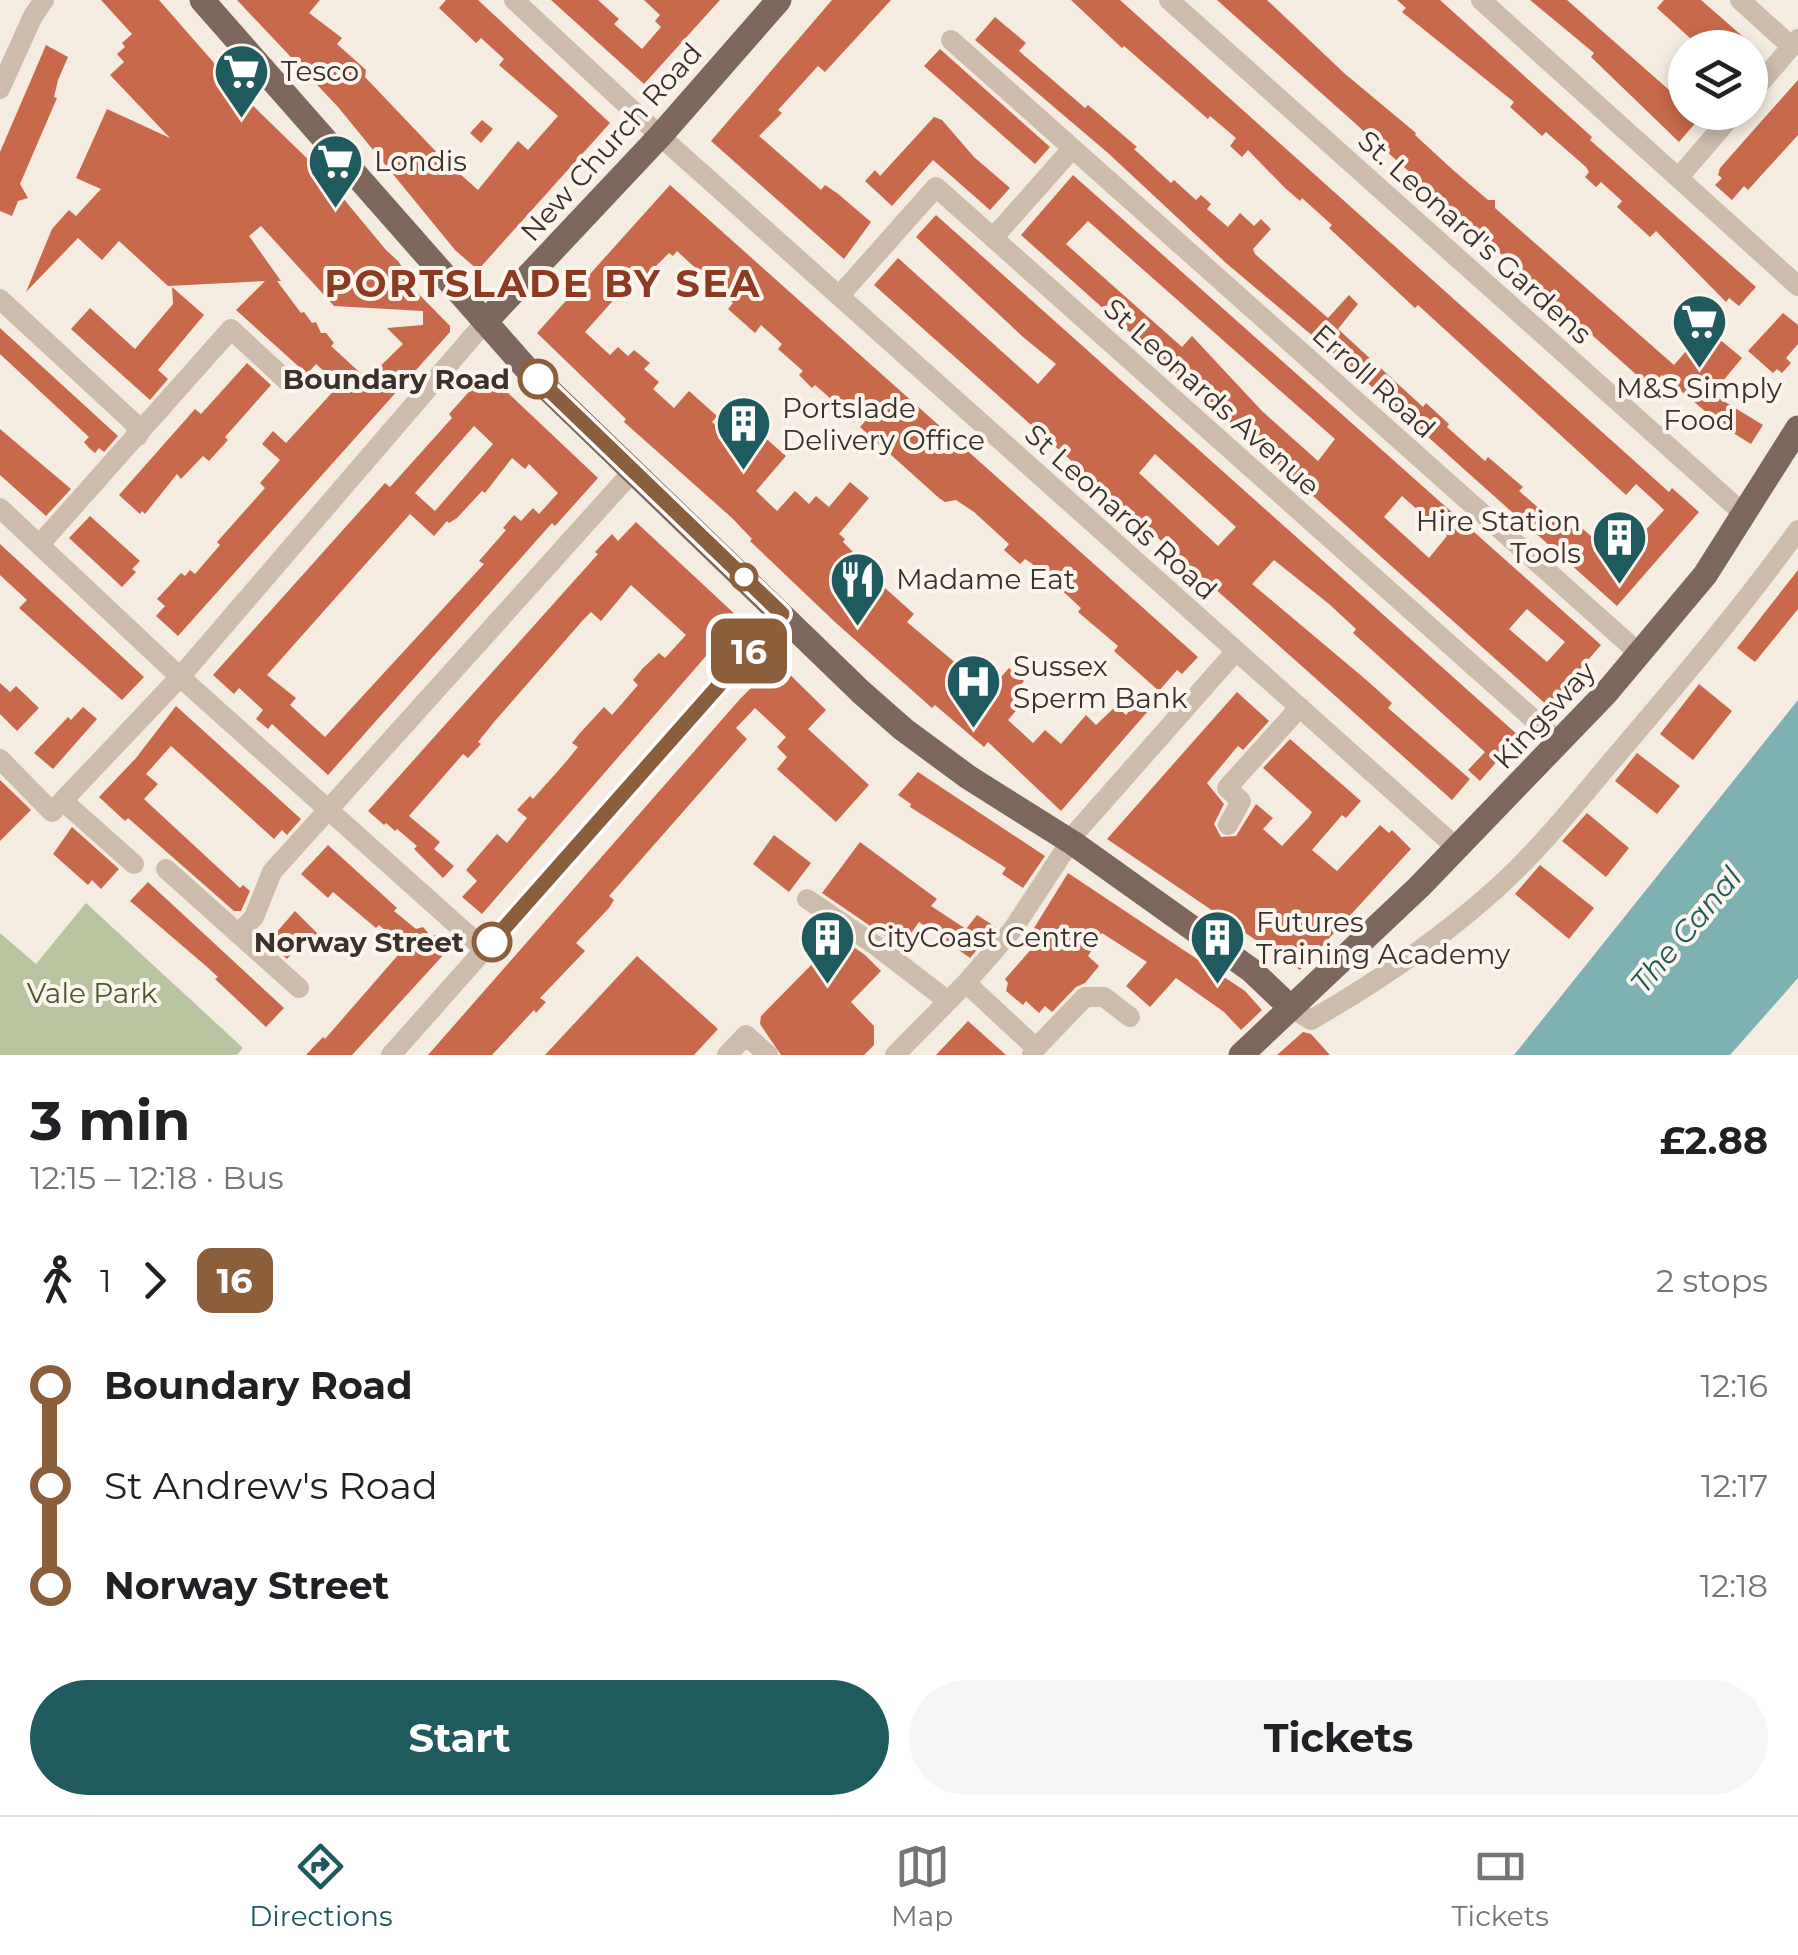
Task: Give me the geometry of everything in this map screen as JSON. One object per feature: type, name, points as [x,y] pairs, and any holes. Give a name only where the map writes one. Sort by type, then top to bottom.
[{"type":"main road","points":[[202,0],[526,368],[903,730],[968,777],[1073,842],[1251,970],[1290,1006]]},
{"type":"main road","name":"New Church Road","points":[[485,322],[660,136],[779,0]]},
{"type":"main road","name":"Kingsway","points":[[1240,1055],[1334,970],[1457,848],[1640,654],[1705,575],[1798,428]]},
{"type":"street","points":[[0,90],[44,0]]},
{"type":"street","name":"St Leonards Road","points":[[514,0],[660,136],[1457,848]]},
{"type":"street","name":"St. Leonard's Gardens","points":[[1169,0],[1745,515]]},
{"type":"street","points":[[1480,0],[1798,286]]},
{"type":"street","points":[[1740,0],[1795,43],[1768,74]]},
{"type":"street","name":"Erroll Road","points":[[952,40],[1640,654]]},
{"type":"street","points":[[1679,177],[1719,130]]},
{"type":"street","points":[[993,238],[1071,150]]},
{"type":"street","name":"St Leonards Avenue","points":[[840,295],[936,187],[1560,743]]},
{"type":"street","points":[[0,299],[136,424],[138,436]]},
{"type":"street","points":[[58,806],[180,677],[485,322]]},
{"type":"street","points":[[40,544],[232,329],[289,383]]},
{"type":"street","points":[[238,934],[254,916],[272,872],[634,470]]},
{"type":"street","points":[[0,508],[180,677],[485,950]]},
{"type":"street","points":[[1290,1006],[1312,1020],[1384,978],[1498,888],[1539,846],[1744,605],[1798,530]]},
{"type":"street","points":[[392,1055],[782,614]]},
{"type":"street","points":[[894,1055],[1013,929],[1078,830],[1236,651]]},
{"type":"street","points":[[1228,825],[1241,800],[1227,788],[1300,707]]},
{"type":"street","points":[[0,759],[134,864]]},
{"type":"street","points":[[166,869],[299,988]]},
{"type":"street","points":[[807,900],[875,944],[948,1001]]},
{"type":"street","points":[[966,983],[1034,1052],[1085,996],[1104,997],[1130,1017]]},
{"type":"street","points":[[727,1055],[746,1035],[768,1055]]},
{"type":"green space","name":"Vale Park","points":[[86,903],[243,1048],[237,1055],[0,1055],[0,933],[36,964]]},
{"type":"water","name":"The Canal","points":[[1798,700],[1798,978],[1730,1055],[1514,1055]]},
{"type":"building","points":[[101,0],[159,0],[243,96],[323,174],[398,261],[407,275],[403,278],[450,326],[450,332],[178,636],[156,616],[165,606],[157,599],[181,573],[185,576],[190,570],[195,574],[220,545],[217,542],[265,488],[260,483],[280,460],[262,444],[273,431],[286,443],[339,385],[316,364],[307,374],[236,310],[265,281],[168,286],[119,241],[102,260],[78,238],[26,292],[52,229],[69,210],[76,216],[101,189],[76,178],[107,109],[170,138],[110,75],[124,62],[117,54],[132,34]],"holes":[[[261,226],[334,306],[423,311],[423,325],[387,328],[403,344],[367,379],[331,346],[334,343],[326,333],[321,333],[316,322],[301,313],[249,236]]]},
{"type":"building","points":[[237,0],[320,0],[309,13],[342,38],[337,44],[366,70],[365,77],[478,190],[518,141],[528,150],[558,116],[499,65],[504,59],[481,38],[476,43],[439,8],[446,0],[478,0],[610,123],[478,270],[455,250],[338,107]]},
{"type":"building","points":[[551,0],[598,0],[619,19],[614,24],[642,49],[661,27],[655,21],[660,15],[644,0],[720,0],[644,84]]},
{"type":"building","points":[[832,0],[891,0],[825,72],[818,66],[759,136],[821,190],[825,185],[871,222],[844,259],[711,141]]},
{"type":"building","points":[[1071,0],[1120,0],[1669,492],[1672,488],[1699,512],[1617,606],[1352,369],[1226,263],[1108,153],[975,40],[995,17],[1026,43],[1019,51],[1137,147],[1134,149],[1171,183],[1174,180],[1196,200],[1201,195],[1211,204],[1207,209],[1228,227],[1240,213],[1254,226],[1261,219],[1271,229],[1253,249],[1255,254],[1328,318],[1349,295],[1358,304],[1338,329],[1423,407],[1426,403],[1485,461],[1488,457],[1523,487],[1519,491],[1550,518],[1554,513],[1578,534],[1583,529],[1618,560],[1664,510],[1636,484],[1626,495],[1418,305],[1415,308],[1329,228],[1332,225],[1285,188],[1248,150],[1242,157],[1230,146],[1236,138],[1122,48]]},
{"type":"building","points":[[1217,0],[1267,0],[1453,170],[1488,200],[1495,200],[1495,208],[1674,365],[1706,328],[1742,358],[1712,394],[1763,425],[1751,444],[1704,415],[1706,412],[1662,375],[1649,386]]},
{"type":"building","points":[[1397,0],[1440,0],[1756,287],[1739,306],[1729,298],[1726,302],[1656,231],[1650,237],[1617,207],[1622,201],[1601,182],[1596,187],[1585,177],[1589,172],[1586,167],[1510,107],[1514,102],[1402,12],[1406,8]]},
{"type":"building","points":[[1530,0],[1567,0],[1668,89],[1668,130],[1689,130],[1679,142],[1591,57],[1594,53]]},
{"type":"building","points":[[1664,0],[1701,0],[1735,30],[1681,30],[1657,8]]},
{"type":"building","points":[[46,45],[68,57],[58,80],[54,97],[57,98],[20,184],[28,198],[18,201],[12,216],[0,211],[0,152]]},
{"type":"building","points":[[940,49],[1050,147],[1035,164],[924,66]]},
{"type":"building","points":[[1798,80],[1798,135],[1748,190],[1744,186],[1732,200],[1715,185],[1722,178],[1718,175],[1720,168],[1754,130],[1768,130],[1768,114]]},
{"type":"building","points":[[934,117],[942,120],[974,157],[1010,188],[990,210],[933,160],[892,206],[865,181],[875,170],[880,176]]},
{"type":"building","points":[[482,120],[493,129],[481,143],[470,133]]},
{"type":"building","points":[[1073,175],[1601,645],[1548,706],[1021,235]],"holes":[[[1088,221],[1335,439],[1318,461],[1262,411],[1192,336],[1182,347],[1066,244]],[[1402,496],[1447,536],[1429,558],[1384,517]],[[1527,609],[1565,642],[1547,662],[1509,629]]]},
{"type":"building","points":[[670,185],[1198,657],[1182,674],[1177,670],[1159,691],[1114,651],[1118,646],[1078,612],[1081,608],[1055,584],[1025,559],[1020,564],[1004,550],[1009,544],[974,512],[956,500],[945,502],[939,498],[860,427],[866,420],[844,401],[839,406],[815,385],[812,388],[799,375],[803,371],[778,349],[782,344],[761,325],[755,333],[728,309],[733,303],[677,251],[673,256],[669,253],[641,281],[635,276],[585,332],[610,355],[618,347],[628,356],[634,350],[650,363],[644,369],[659,382],[653,389],[674,408],[689,391],[717,416],[712,422],[738,446],[754,428],[786,456],[756,491],[777,511],[795,491],[809,504],[816,496],[829,507],[850,482],[869,498],[839,534],[845,539],[843,542],[869,568],[866,571],[914,614],[907,622],[958,665],[953,670],[984,696],[1009,668],[1024,681],[1015,691],[1025,700],[1008,720],[1033,743],[1045,730],[1061,744],[1086,715],[1096,725],[1116,706],[1126,715],[1145,694],[1155,703],[1061,811],[988,742],[984,747],[935,705],[932,708],[836,623],[750,541],[732,518],[624,422],[626,419],[537,333]]},
{"type":"building","points":[[936,215],[1519,736],[1480,781],[1468,770],[1485,752],[1353,633],[1356,629],[1329,604],[1274,560],[1252,584],[1392,703],[1388,708],[1470,779],[1452,800],[874,285],[898,258],[1038,384],[1056,364],[916,237]],"holes":[[[1155,454],[1236,527],[1218,546],[1139,473]]]},
{"type":"building","points":[[172,287],[204,315],[158,370],[168,379],[150,400],[71,329],[90,308],[135,349],[173,304]]},
{"type":"building","points":[[1783,313],[1798,325],[1798,344],[1786,358],[1791,363],[1782,373],[1777,369],[1773,373],[1748,351]]},
{"type":"building","points":[[0,328],[118,436],[104,452],[99,448],[95,453],[89,448],[84,442],[89,437],[0,354]]},
{"type":"building","points":[[247,363],[271,385],[209,461],[203,456],[181,479],[177,474],[145,514],[140,514],[119,495],[195,409],[201,414]]},
{"type":"building","points":[[483,376],[490,376],[598,478],[555,526],[552,523],[328,775],[272,724],[268,729],[256,719],[263,710],[239,688],[234,694],[213,675],[385,483],[390,487],[452,418],[449,414]],"holes":[[[474,426],[493,444],[435,511],[415,493]],[[512,458],[525,469],[529,464],[558,493],[539,514],[533,508],[521,521],[514,515],[479,561],[484,564],[325,737],[290,705],[296,698],[267,675],[410,514],[434,536],[482,491],[485,493]]]},
{"type":"building","points":[[0,429],[71,489],[46,516],[0,475]]},
{"type":"building","points":[[90,516],[140,561],[122,587],[69,538]]},
{"type":"building","points":[[636,522],[739,618],[482,914],[462,897],[477,881],[466,870],[497,834],[507,843],[527,818],[517,810],[530,796],[533,799],[565,763],[578,747],[572,743],[580,733],[604,707],[612,715],[638,685],[633,680],[643,668],[659,653],[665,658],[686,635],[631,585],[601,621],[591,612],[583,620],[494,722],[478,742],[481,744],[468,758],[463,754],[409,816],[440,842],[434,849],[454,866],[443,878],[414,849],[417,846],[368,811],[598,554],[595,552],[612,534],[618,541]]},
{"type":"building","points":[[0,544],[144,677],[122,700],[19,608],[27,600],[0,575]]},
{"type":"building","points":[[1798,570],[1798,609],[1755,662],[1737,648]]},
{"type":"building","points":[[777,662],[826,710],[808,729],[869,785],[836,822],[777,769],[787,757],[777,747],[786,737],[755,708],[736,728],[747,739],[609,896],[614,900],[609,908],[576,943],[585,951],[540,998],[546,1002],[536,1013],[534,1010],[492,1055],[428,1055],[740,699]]},
{"type":"building","points":[[0,683],[10,692],[16,686],[39,708],[17,731],[0,714]]},
{"type":"building","points":[[1699,684],[1732,711],[1693,760],[1660,734]]},
{"type":"building","points":[[1237,692],[1269,721],[1243,750],[1238,746],[1207,783],[1224,804],[1214,824],[1221,837],[1236,836],[1256,804],[1273,818],[1263,829],[1282,846],[1309,817],[1312,812],[1263,768],[1290,739],[1361,801],[1346,818],[1342,815],[1312,850],[1337,871],[1380,825],[1389,833],[1392,830],[1411,849],[1300,970],[1107,839]]},
{"type":"building","points":[[176,706],[301,819],[287,835],[282,830],[274,839],[171,746],[146,774],[158,784],[144,799],[240,888],[243,885],[250,891],[241,911],[234,911],[99,797],[136,758]]},
{"type":"building","points":[[83,707],[97,719],[53,769],[34,753]]},
{"type":"building","points":[[1637,753],[1680,786],[1657,814],[1615,781]]},
{"type":"building","points":[[918,772],[1045,856],[1023,888],[1002,874],[1006,868],[910,807],[898,795]]},
{"type":"building","points":[[0,780],[31,810],[0,841]]},
{"type":"building","points":[[1587,813],[1629,848],[1606,877],[1562,841]]},
{"type":"building","points":[[72,827],[119,869],[101,889],[92,880],[88,885],[53,854]]},
{"type":"building","points":[[774,835],[811,863],[789,892],[753,864]]},
{"type":"building","points":[[860,842],[937,899],[931,906],[966,929],[977,915],[996,927],[970,958],[919,922],[901,947],[822,893]]},
{"type":"building","points":[[328,845],[416,929],[423,927],[431,936],[438,935],[437,943],[446,952],[352,1055],[306,1055],[325,1039],[405,947],[333,892],[328,898],[301,874]]},
{"type":"building","points":[[1540,865],[1594,908],[1569,939],[1515,894]]},
{"type":"building","points":[[1068,873],[1245,991],[1262,1010],[1241,1030],[1224,1012],[1176,978],[1150,1007],[1126,986],[1147,962],[1102,933],[1088,956],[1099,966],[1085,983],[1052,1012],[1045,1006],[1039,1013],[1026,1001],[1023,1005],[1006,991],[1005,979],[1034,946],[1026,941]]},
{"type":"building","points":[[148,882],[284,1008],[266,1027],[215,979],[218,977],[130,901]]},
{"type":"building","points":[[295,911],[319,935],[310,945],[304,941],[287,959],[268,942]]},
{"type":"building","name":"CityCoast Centre","points":[[837,938],[865,955],[881,971],[851,1002],[874,1026],[874,1045],[864,1055],[781,1055],[760,1024],[761,1016],[822,954],[812,942]]},
{"type":"building","points":[[637,956],[718,1029],[694,1055],[545,1055]]},
{"type":"building","points":[[968,1021],[1006,1055],[936,1055]]},
{"type":"building","points":[[1303,1032],[1311,1034],[1330,1055],[1277,1055]]},
{"type":"bus line","name":"16","points":[[492,942],[782,614],[538,379]]},
{"type":"place","name":"Tesco","points":[[242,120]]},
{"type":"place","name":"Londis","points":[[335,210]]},
{"type":"place","name":"M&S Simply Food","points":[[1699,371]]},
{"type":"place","name":"Boundary Road","points":[[538,379]]},
{"type":"place","name":"Portslade Delivery Office","points":[[743,473]]},
{"type":"place","name":"Hire Station Tools","points":[[1620,586]]},
{"type":"place","name":"Madame Eat","points":[[857,628]]},
{"type":"place","name":"Sussex Sperm Bank","points":[[974,731]]},
{"type":"place","name":"Norway Street","points":[[492,942]]},
{"type":"place","name":"CityCoast Centre","points":[[828,986]]},
{"type":"place","name":"Futures Training Academy","points":[[1217,987]]},
{"type":"district","name":"PORTSLADE BY SEA","points":[[543,283]]}]
